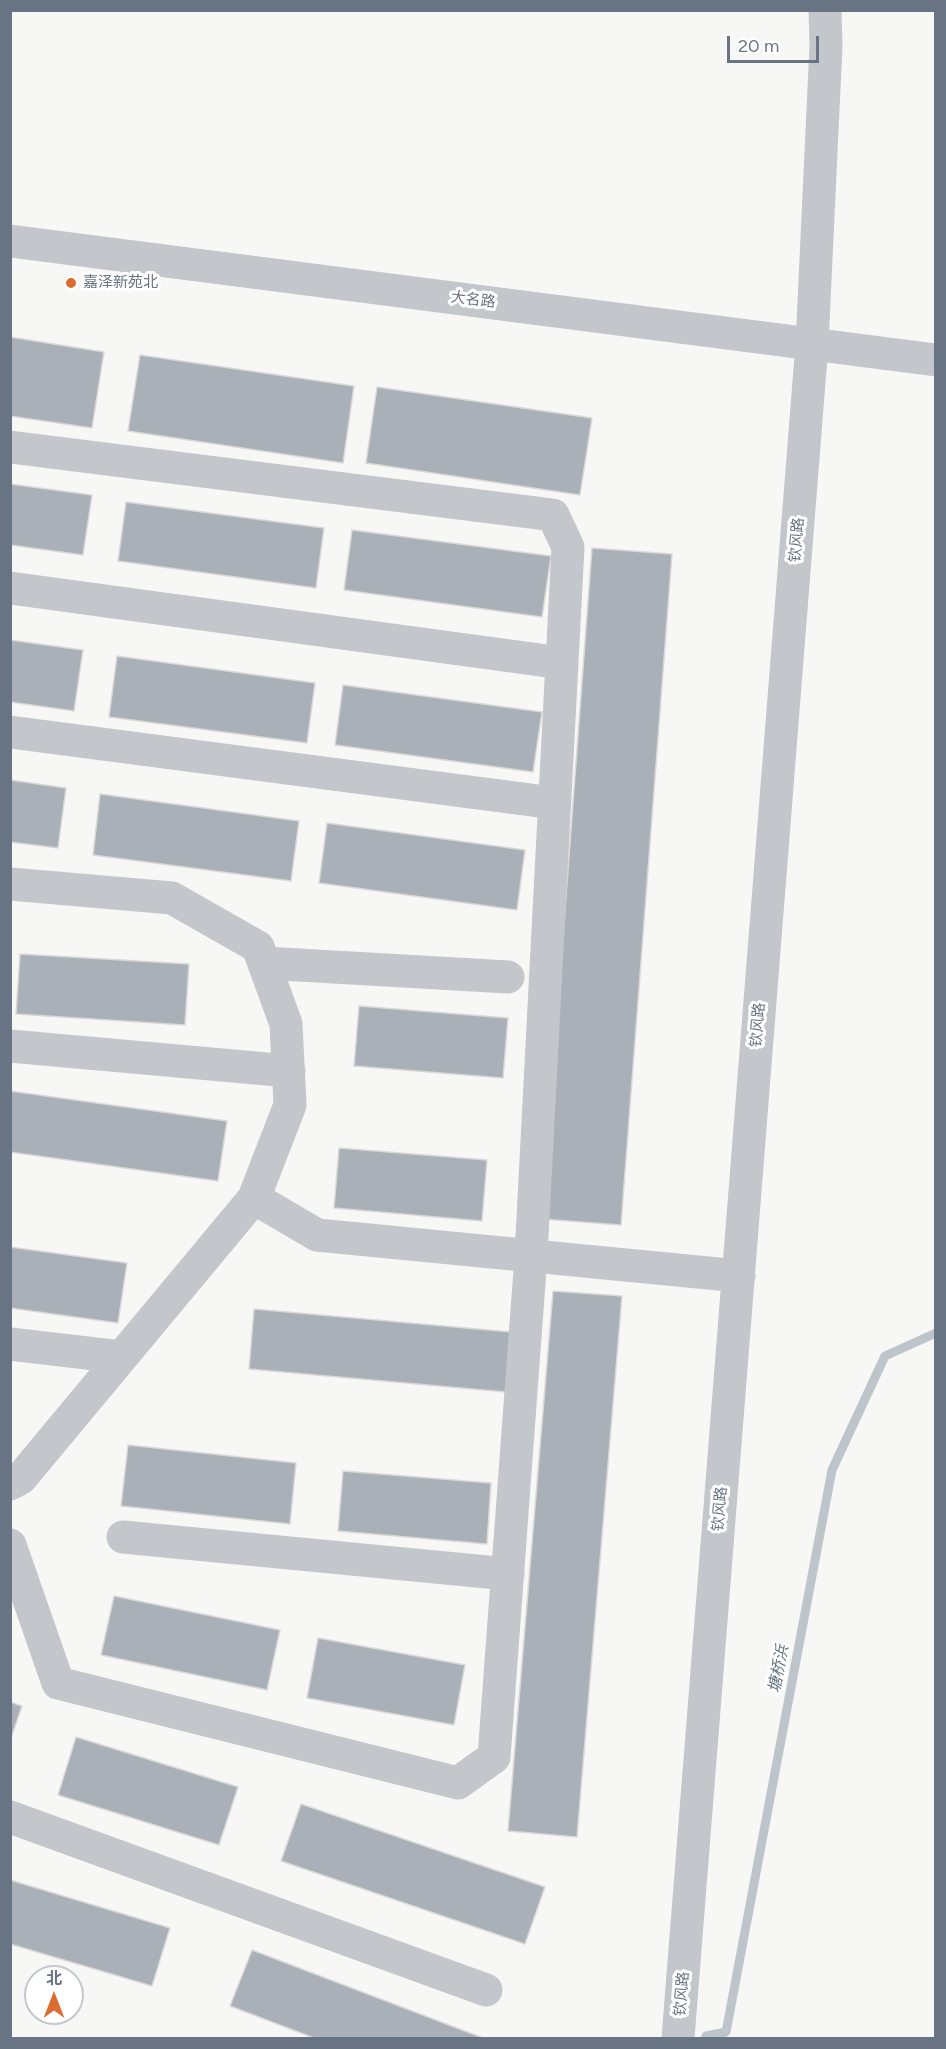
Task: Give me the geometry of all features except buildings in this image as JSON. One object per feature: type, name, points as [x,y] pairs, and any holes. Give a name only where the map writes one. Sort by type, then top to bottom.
[{"type":"street","name":"钦风路","points":[[678,2038],[812,344],[826,46],[825,10]]},
{"type":"street","name":"大名路","points":[[10,241],[936,360]]},
{"type":"street","points":[[10,447],[553,514],[568,547],[531,1256],[494,1756],[458,1783],[58,1683],[10,1545]]},
{"type":"street","points":[[10,588],[562,663]]},
{"type":"street","points":[[10,732],[554,802]]},
{"type":"street","points":[[10,884],[172,898],[258,946],[286,1024],[290,1105],[254,1198],[21,1478],[10,1484]]},
{"type":"street","points":[[264,963],[508,977]]},
{"type":"street","points":[[10,1046],[289,1071]]},
{"type":"street","points":[[254,1198],[317,1235],[739,1276]]},
{"type":"street","points":[[10,1344],[122,1357]]},
{"type":"street","points":[[123,1537],[507,1574]]},
{"type":"street","points":[[10,1817],[486,1990]]},
{"type":"waterway","name":"塘桥浜","points":[[706,2036],[726,2032],[832,1470],[885,1356],[936,1333]]},
{"type":"place","name":"嘉泽新苑北","points":[[71,283]]}]
